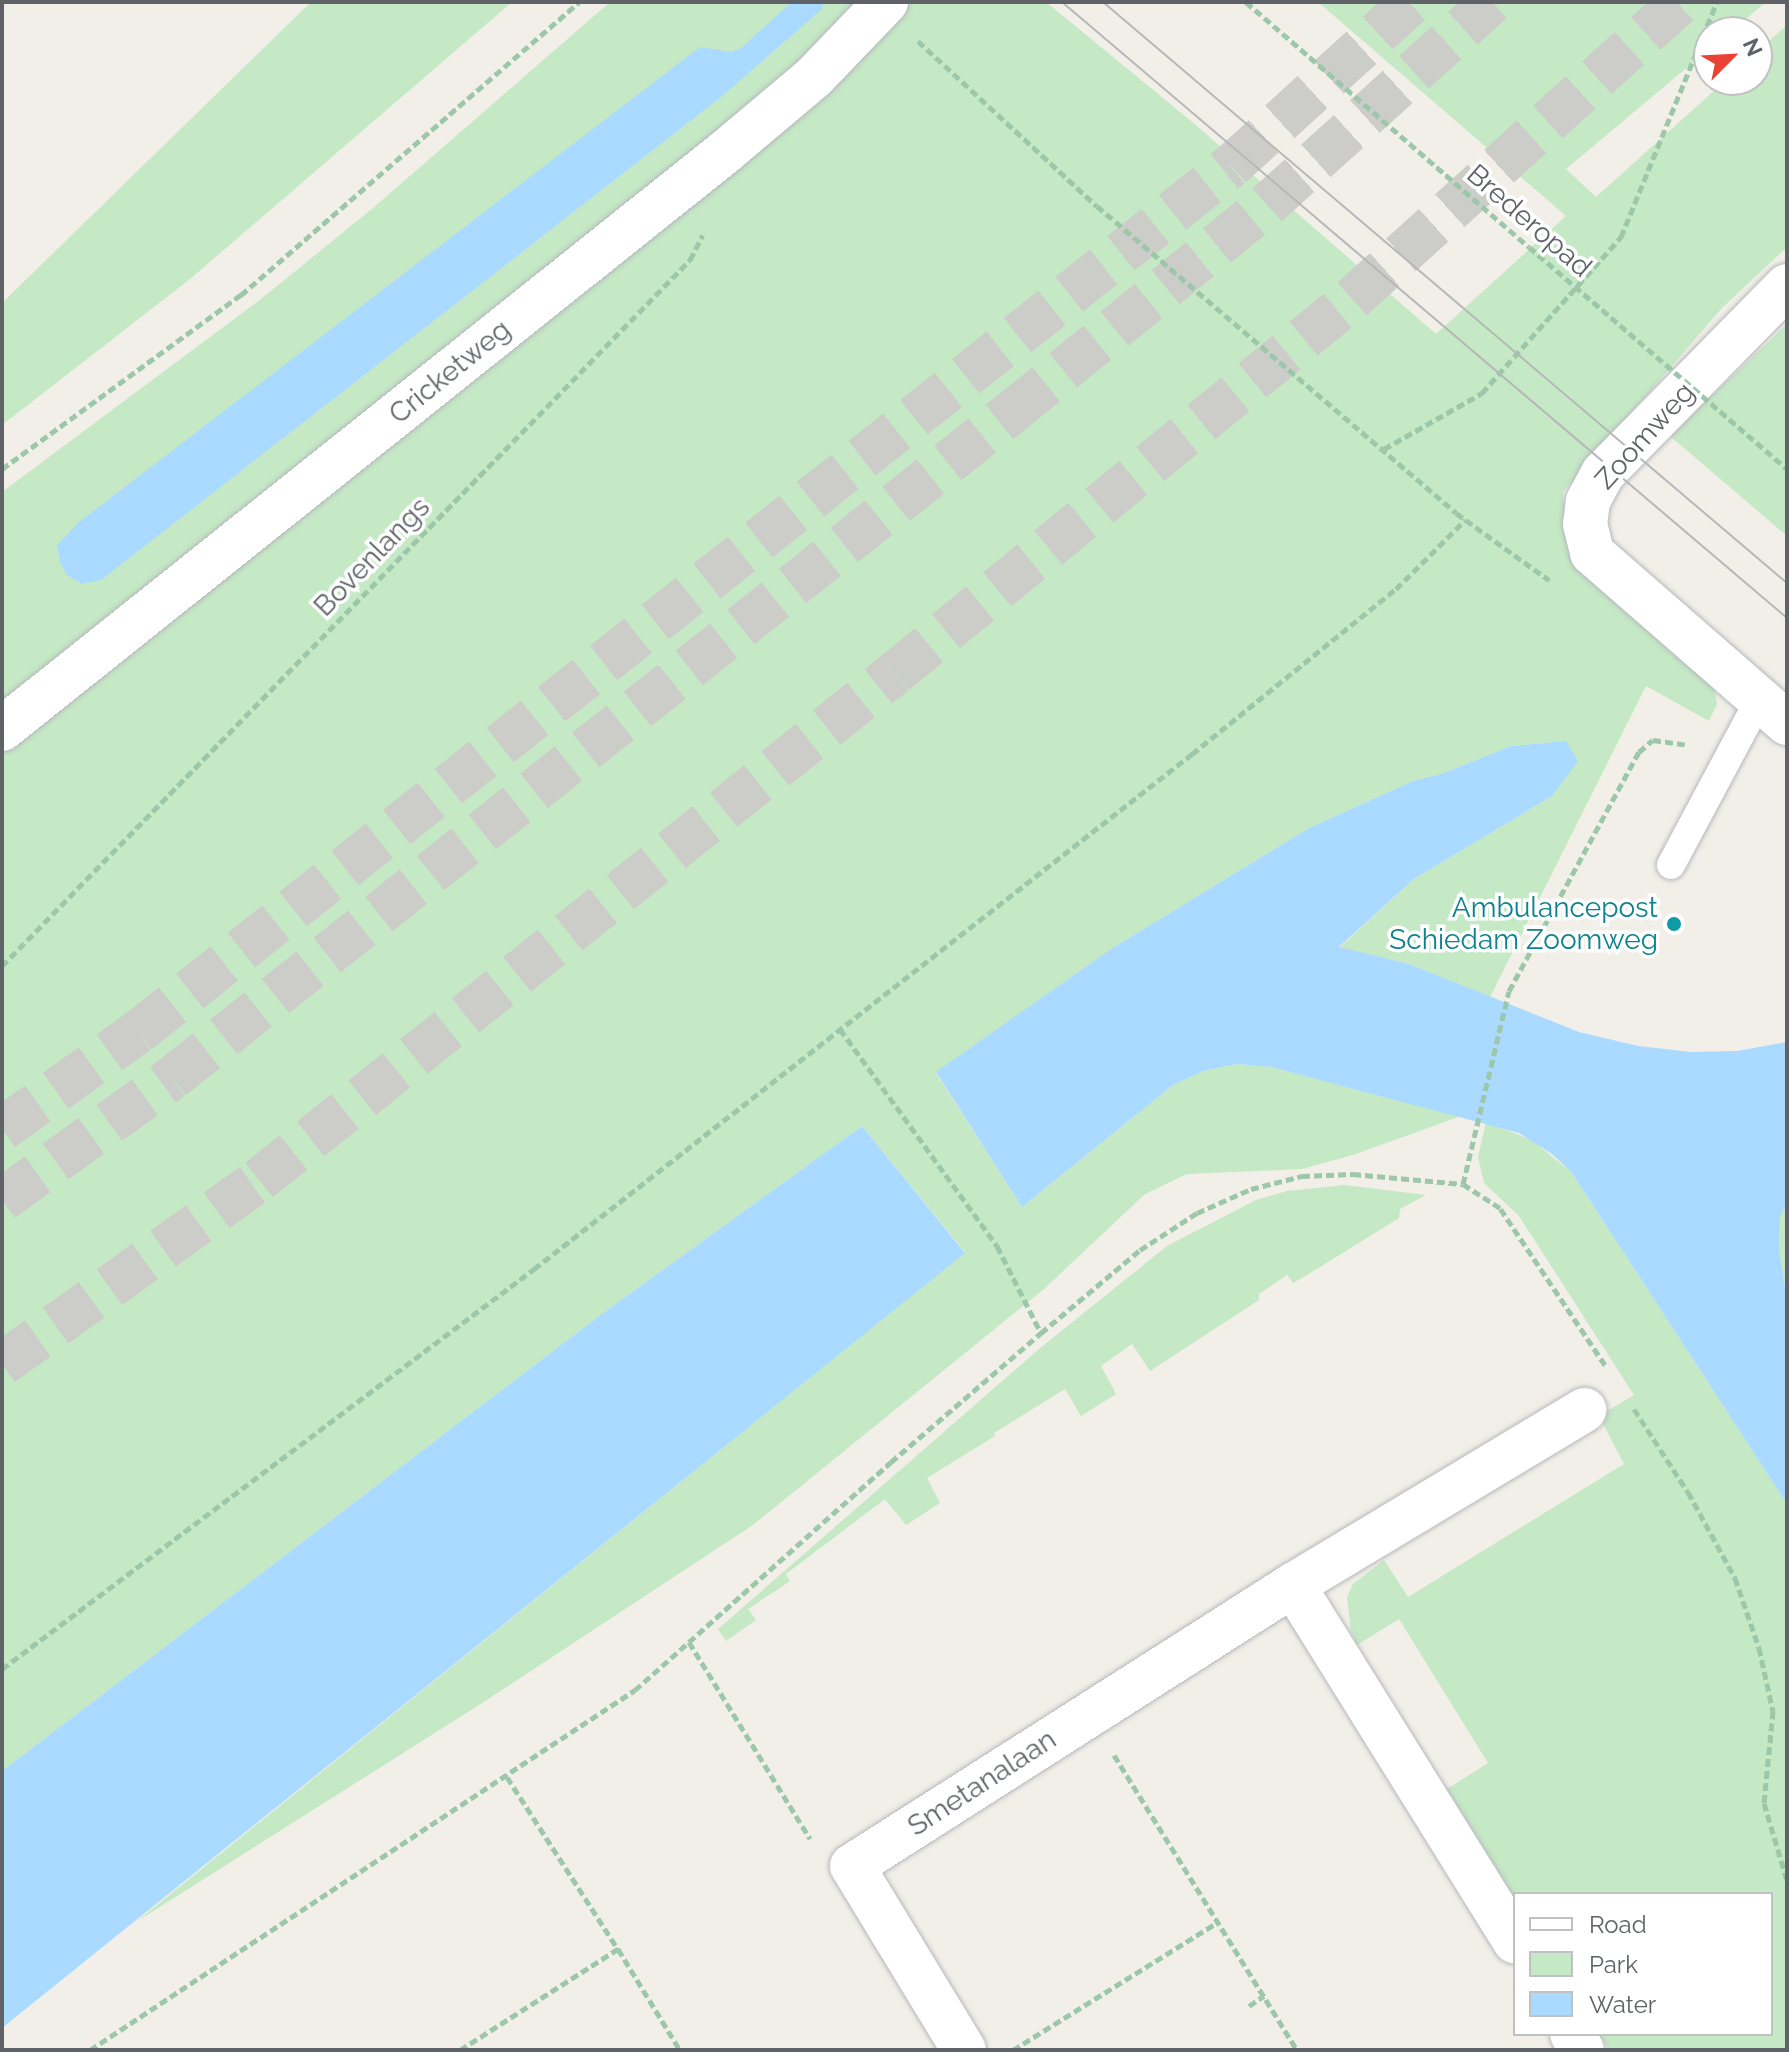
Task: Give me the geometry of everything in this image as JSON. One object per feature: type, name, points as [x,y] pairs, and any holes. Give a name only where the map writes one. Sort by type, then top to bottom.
[{"type":"street","name":"Cricketweg","points":[[2,729],[725,152],[814,77],[884,5]]},
{"type":"street","name":"Zoomweg","points":[[1773,711],[1592,553],[1585,524],[1588,501],[1603,473],[1787,286]]},
{"type":"street","name":"Smetanalaan","points":[[852,1866],[1293,1585],[1602,1399]]},
{"type":"street","points":[[1293,1585],[1513,1939]]},
{"type":"street","points":[[852,1866],[964,2050]]},
{"type":"lane","points":[[1671,865],[1773,711]]},
{"type":"path","points":[[2,469],[241,295],[579,2]]},
{"type":"path","name":"Brederopad","points":[[1246,2],[1787,469]]},
{"type":"path","points":[[1384,449],[1482,393],[1621,237],[1717,2]]},
{"type":"path","points":[[884,5],[1097,206],[1456,513]]},
{"type":"path","name":"Bovenlangs","points":[[2,966],[690,260],[704,233]]},
{"type":"path","points":[[2,1669],[534,1269],[840,1029],[1396,589],[1465,520]]},
{"type":"path","points":[[1463,1184],[1509,991],[1639,752],[1653,740],[1699,747]]},
{"type":"path","points":[[840,1029],[997,1246],[1041,1333]]},
{"type":"path","points":[[90,2050],[635,1690],[1041,1333],[1140,1250],[1197,1213],[1251,1189],[1302,1176],[1353,1174],[1463,1184],[1500,1208],[1547,1274],[1602,1399],[1688,1492],[1735,1578],[1759,1648],[1773,1711],[1764,1803],[1787,1880]]},
{"type":"path","points":[[689,1642],[822,1859],[852,1866]]},
{"type":"path","points":[[1089,1715],[1297,2050]]},
{"type":"path","points":[[507,1777],[680,2050]]},
{"type":"path","points":[[1013,2050],[1218,1922]]},
{"type":"path","points":[[460,2050],[618,1949]]},
{"type":"path","points":[[1249,2006],[1264,1996]]},
{"type":"green space","points":[[311,2],[512,2],[190,279],[2,425],[2,303]]},
{"type":"green space","points":[[610,2],[860,2],[890,30],[911,2],[1046,2],[1191,121],[1436,334],[1566,216],[1318,2],[1766,2],[1749,16],[1693,16],[1693,62],[1566,169],[1596,197],[1708,96],[1773,96],[1773,38],[1787,25],[1787,247],[1721,309],[1563,492],[1568,547],[1600,589],[1714,684],[1717,704],[1709,721],[1646,686],[1490,997],[1409,964],[1339,948],[1414,879],[1552,796],[1566,741],[1511,746],[1441,774],[1413,781],[1309,828],[1111,949],[936,1073],[1022,1207],[1173,1085],[1203,1071],[1236,1064],[1271,1067],[1461,1116],[1356,1154],[1302,1169],[1187,1174],[1145,1194],[1044,1289],[753,1525],[479,1705],[136,1922],[965,1252],[862,1126],[599,1316],[2,1771],[2,492],[261,299],[373,208]]},
{"type":"green space","points":[[1787,324],[1787,536],[1670,436]]},
{"type":"green space","points":[[1486,1122],[1532,1140],[1572,1173],[1787,1504],[1787,2050],[1609,2050],[1600,2036],[1773,2036],[1773,1892],[1513,1892],[1513,1895],[1447,1789],[1488,1763],[1399,1619],[1357,1645],[1351,1631],[1347,1597],[1353,1584],[1384,1560],[1408,1597],[1624,1464],[1599,1416],[1634,1395],[1519,1216],[1484,1183],[1478,1157]]},
{"type":"green space","points":[[1345,1185],[1426,1195],[1400,1209],[1399,1218],[1307,1275],[1293,1283],[1287,1275],[1259,1294],[1259,1300],[1150,1371],[1132,1344],[1101,1366],[1116,1394],[1081,1416],[1065,1389],[994,1433],[995,1436],[927,1478],[940,1503],[906,1525],[885,1499],[786,1574],[790,1581],[748,1609],[756,1620],[726,1641],[718,1629],[1039,1349],[1167,1246],[1256,1200],[1287,1191]]},
{"type":"green space","points":[[1787,1203],[1787,1299],[1779,1249],[1780,1217]]},
{"type":"water","points":[[792,2],[823,2],[822,9],[721,97],[101,580],[82,584],[67,575],[60,562],[57,545],[79,522],[700,47],[731,52],[741,48]]},
{"type":"water","points":[[1566,741],[1578,761],[1552,796],[1414,879],[1339,947],[1409,964],[1579,1032],[1638,1046],[1691,1052],[1737,1051],[1787,1042],[1787,1203],[1780,1217],[1779,1249],[1787,1299],[1787,1504],[1572,1173],[1552,1154],[1519,1133],[1271,1067],[1236,1064],[1203,1071],[1173,1085],[1022,1207],[936,1072],[1111,949],[1309,828],[1413,781],[1441,774],[1511,746]]},
{"type":"water","points":[[862,1126],[965,1253],[2,2028],[2,1771],[599,1316]]},
{"type":"tunnel","points":[[2,1129],[138,1032],[1231,166],[1412,2]]},
{"type":"tunnel","points":[[2,1200],[172,1078],[1012,412],[1267,205],[1492,2]]},
{"type":"tunnel","points":[[2,1364],[259,1180],[895,673],[1352,299],[1681,2]]},
{"type":"tram line","points":[[1062,2],[1787,618]]},
{"type":"tram line","points":[[1103,2],[1787,583]]},
{"type":"place","name":"Ambulancepost Schiedam Zoomweg","points":[[1674,924]]}]
